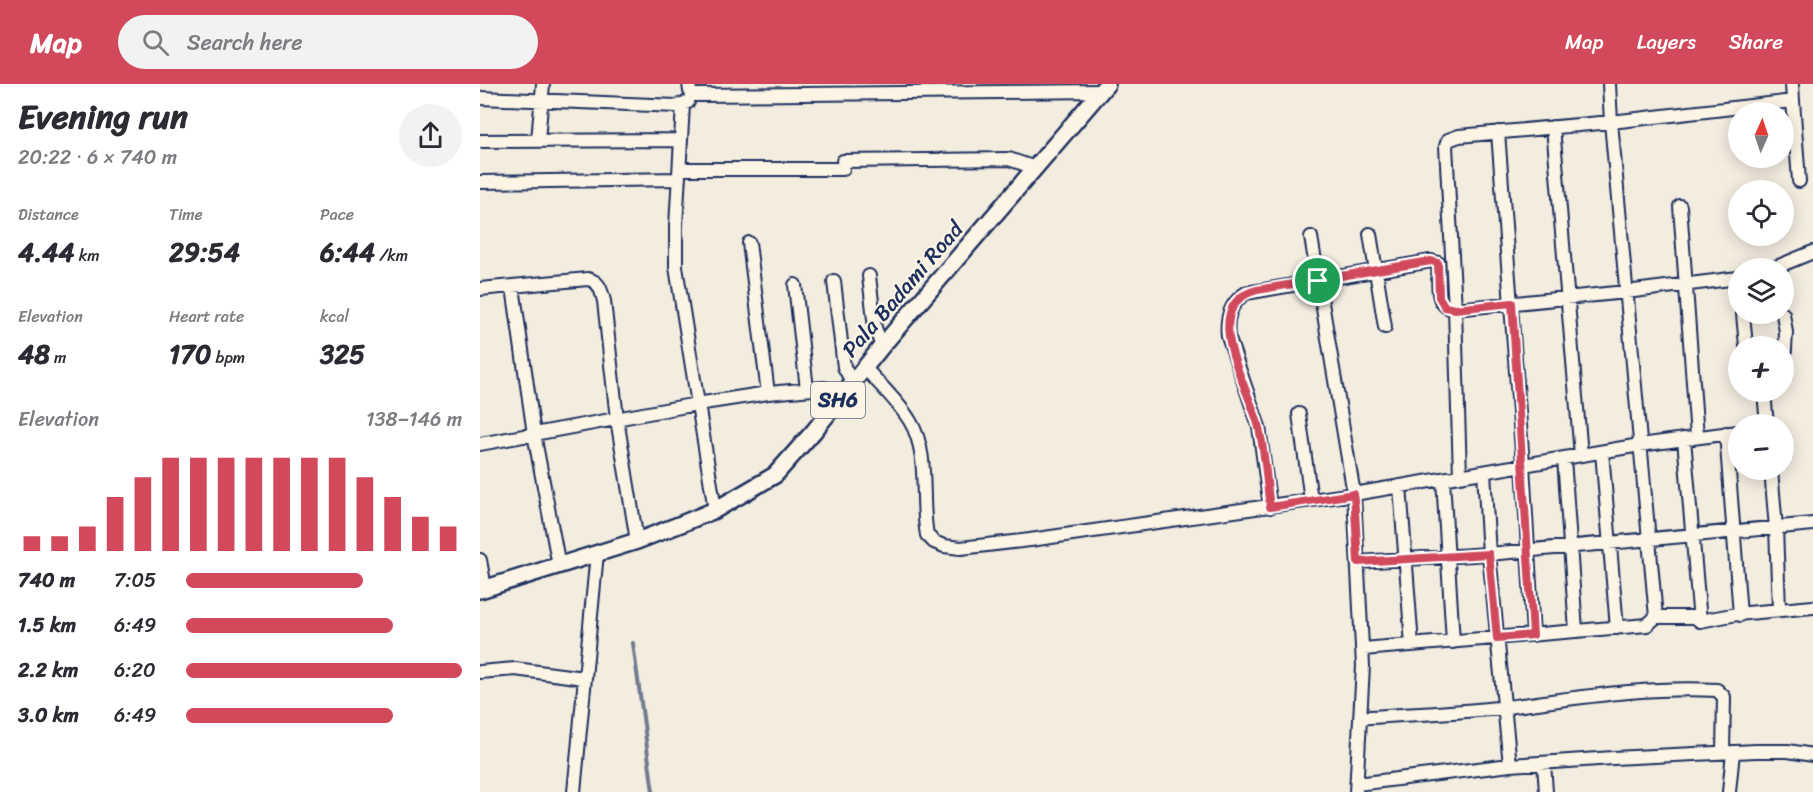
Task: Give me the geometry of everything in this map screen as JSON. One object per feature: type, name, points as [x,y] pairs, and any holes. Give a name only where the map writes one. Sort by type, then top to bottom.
[{"type":"main road","name":"Pala Badami Road","points":[[483,589],[637,541],[715,510],[775,474],[814,431],[882,346],[1104,87]]},
{"type":"street","points":[[538,140],[543,84]]},
{"type":"street","points":[[1609,84],[1656,617]]},
{"type":"street","points":[[1792,84],[1799,181]]},
{"type":"street","points":[[715,510],[676,267],[683,105],[691,89],[1104,87]]},
{"type":"street","points":[[480,98],[683,105]]},
{"type":"street","points":[[1460,476],[1455,309],[1446,146],[1453,137],[1793,101]]},
{"type":"street","points":[[1553,127],[1581,455]]},
{"type":"street","points":[[1498,132],[1512,303],[1533,635]]},
{"type":"street","points":[[480,141],[681,140]]},
{"type":"street","points":[[480,182],[1009,159],[1035,168]]},
{"type":"street","points":[[1680,206],[1685,285],[1693,535],[1700,621]]},
{"type":"street","points":[[1371,234],[1385,327]]},
{"type":"street","points":[[1311,237],[1354,494],[1363,649],[1357,788],[1510,765],[1728,752],[1788,751],[1813,755]]},
{"type":"street","points":[[749,243],[768,393]]},
{"type":"street","points":[[1794,260],[1813,252]]},
{"type":"street","points":[[1270,507],[1259,427],[1228,336],[1228,318],[1232,306],[1246,293],[1435,261],[1438,263],[1438,292],[1442,303],[1445,307],[1455,309],[1728,279]]},
{"type":"street","points":[[869,276],[875,328],[882,346]]},
{"type":"street","points":[[480,289],[581,279],[596,281],[600,286],[604,301],[617,418],[637,541]]},
{"type":"street","points":[[834,281],[844,368],[852,382]]},
{"type":"street","points":[[795,285],[807,389]]},
{"type":"street","points":[[513,287],[534,434],[560,566]]},
{"type":"street","points":[[865,368],[900,406],[911,422],[918,439],[922,459],[927,535],[934,542],[944,546],[961,548],[1270,507],[1640,445],[1728,433]]},
{"type":"street","points":[[480,444],[768,393],[824,388],[842,394]]},
{"type":"street","points":[[1299,414],[1311,500]]},
{"type":"street","points":[[1602,452],[1617,628]]},
{"type":"street","points":[[1564,458],[1576,631]]},
{"type":"street","points":[[1484,472],[1489,554],[1510,765]]},
{"type":"street","points":[[1443,478],[1453,642]]},
{"type":"street","points":[[1733,480],[1740,615]]},
{"type":"street","points":[[1772,480],[1779,609]]},
{"type":"street","points":[[1400,486],[1412,645]]},
{"type":"street","points":[[1358,562],[1610,544],[1813,524]]},
{"type":"street","points":[[574,792],[597,553]]},
{"type":"street","points":[[480,560],[483,589]]},
{"type":"street","points":[[1363,649],[1647,626],[1656,617],[1695,617],[1700,621],[1779,609],[1813,607]]},
{"type":"street","points":[[480,672],[515,669],[584,678]]},
{"type":"street","points":[[1360,718],[1504,707],[1622,692],[1679,688],[1717,690],[1724,697],[1729,792]]},
{"type":"street","points":[[1544,763],[1546,792]]},
{"type":"waterway","points":[[633,643],[653,792]]},
{"type":"route","points":[[1435,261],[1438,263],[1439,297],[1445,307],[1455,309],[1512,303],[1533,635],[1497,638],[1489,554],[1358,562],[1354,494],[1270,507],[1259,427],[1228,336],[1228,318],[1232,306],[1246,293],[1318,281],[1435,261]]}]
